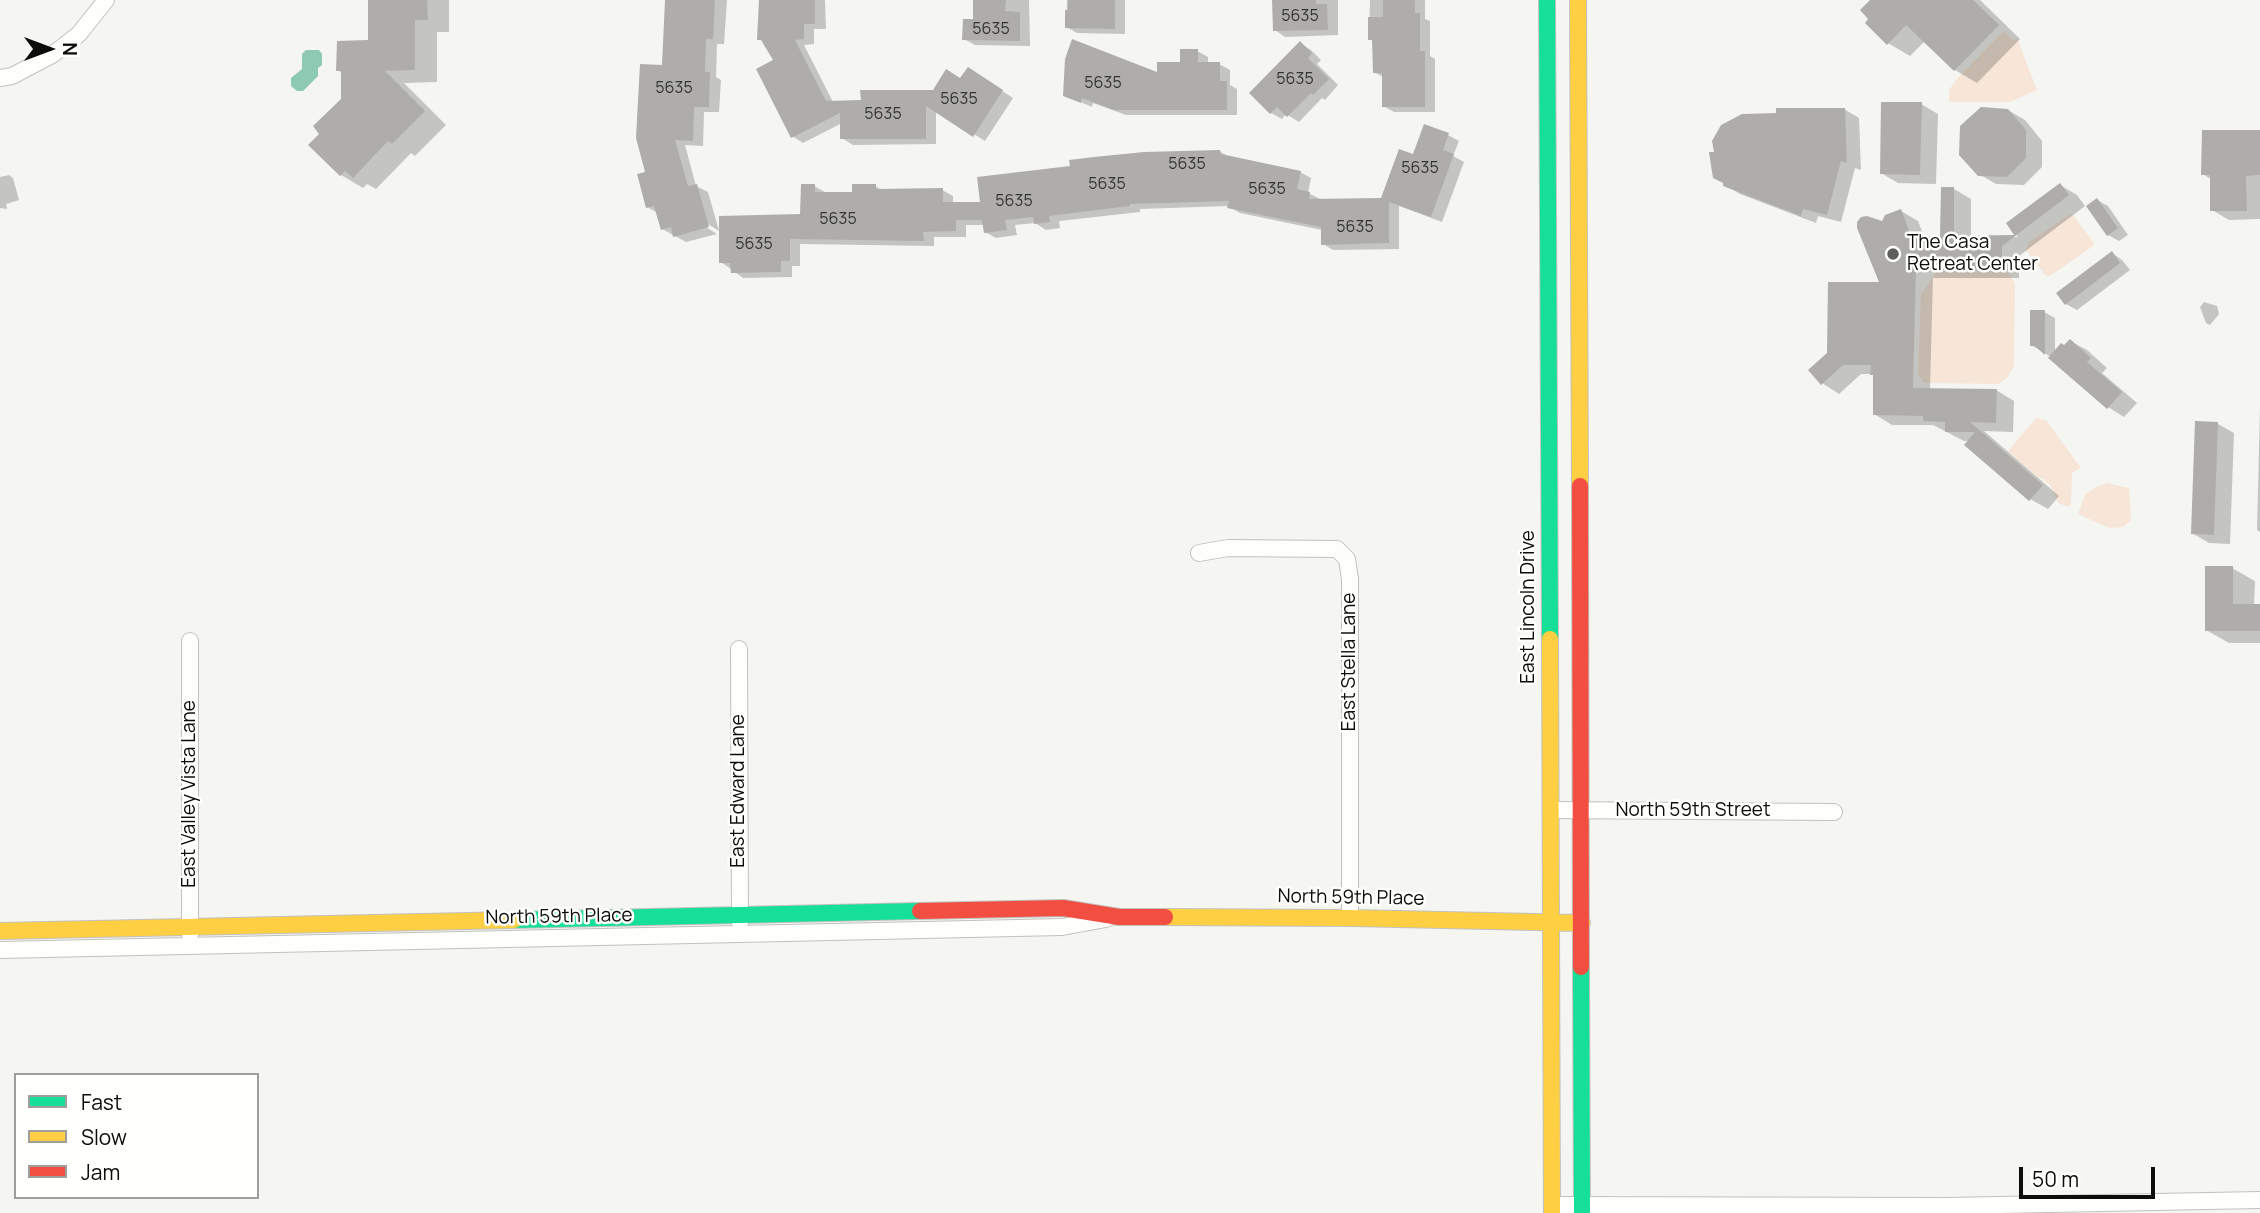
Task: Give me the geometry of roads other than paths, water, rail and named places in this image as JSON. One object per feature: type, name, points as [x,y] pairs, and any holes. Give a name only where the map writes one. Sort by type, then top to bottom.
[{"type":"main road","name":"East Lincoln Drive","points":[[1547,0],[1552,1209]]},
{"type":"main road","points":[[1578,0],[1582,1209]]},
{"type":"main road","name":"North 59th Place","points":[[0,931],[1063,908],[1119,917],[1582,923]]},
{"type":"street","points":[[0,78],[12,76],[52,55],[79,34],[106,0]]},
{"type":"street","name":"East Stella Lane","points":[[1199,553],[1228,548],[1337,548],[1347,559],[1350,579],[1350,918]]},
{"type":"street","name":"East Valley Vista Lane","points":[[190,641],[190,947]]},
{"type":"street","name":"East Edward Lane","points":[[738,649],[740,934]]},
{"type":"street","name":"North 59th Street","points":[[1551,810],[1834,812]]},
{"type":"street","name":"North 59th Place","points":[[0,950],[1062,927],[1119,917]]},
{"type":"street","points":[[1552,1209],[2260,1200]]},
{"type":"place","name":"The Casa Retreat Center","points":[[1893,254]]}]
